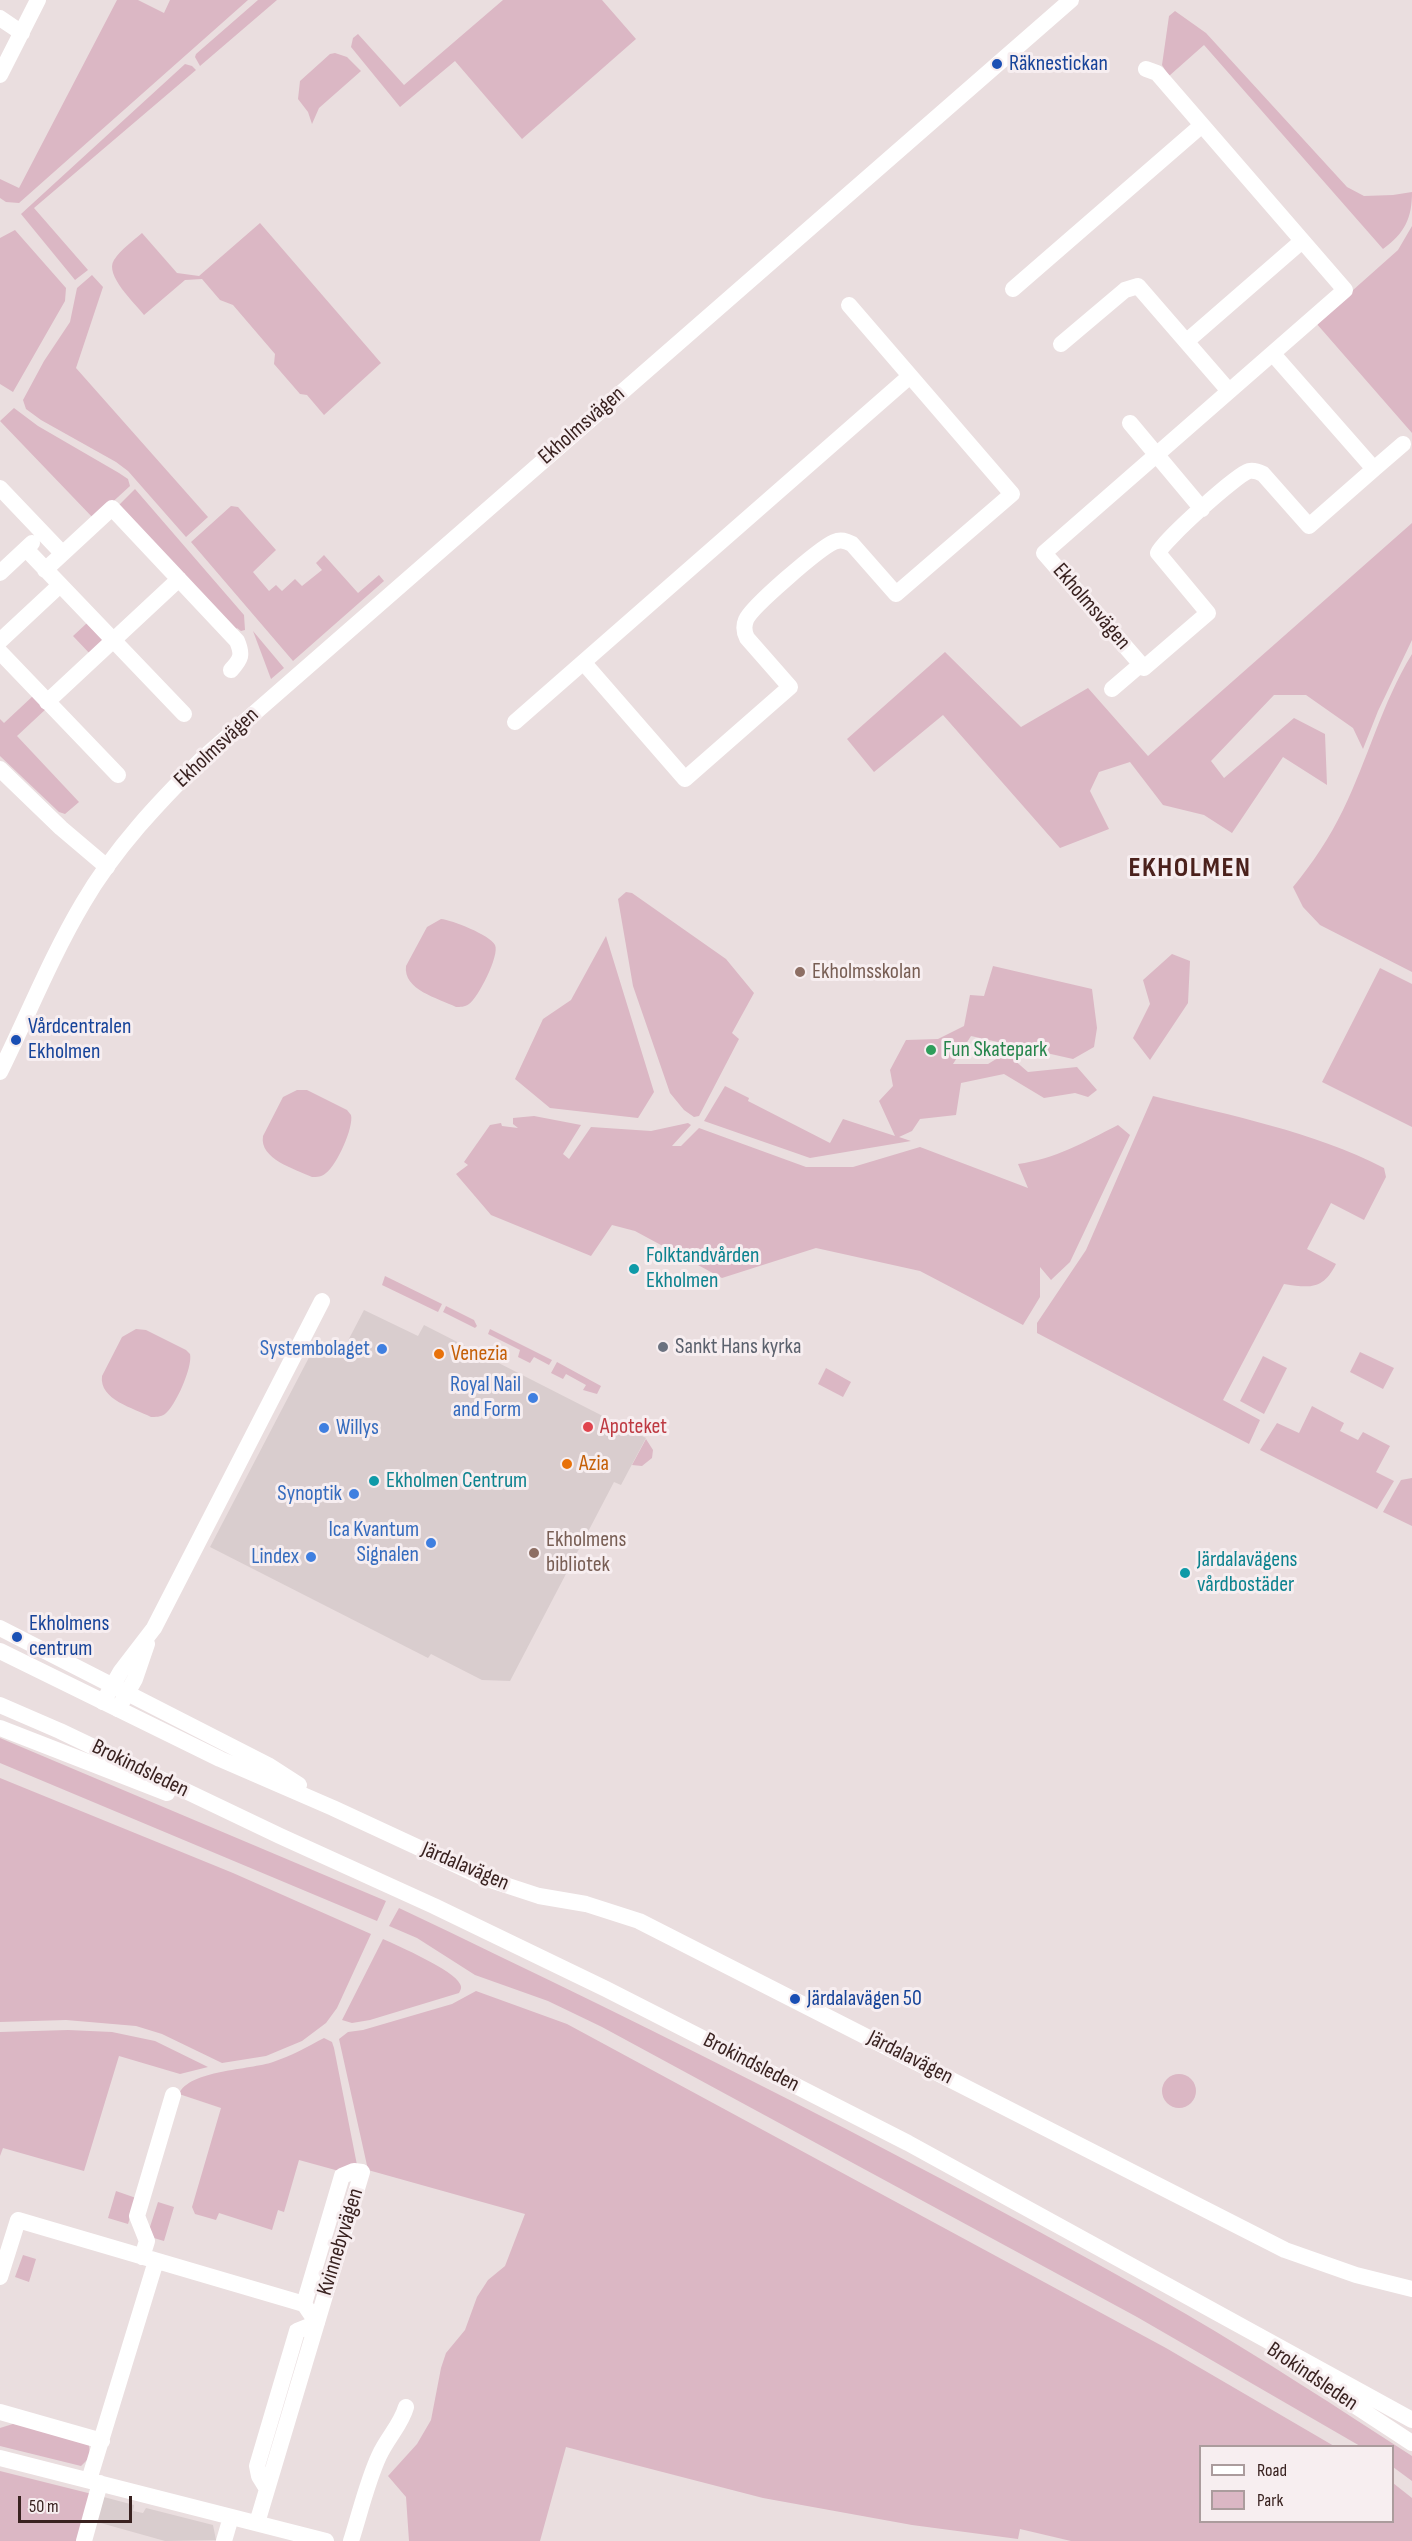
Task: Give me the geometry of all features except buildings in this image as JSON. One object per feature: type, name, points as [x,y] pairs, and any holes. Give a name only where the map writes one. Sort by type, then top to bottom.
[{"type":"street","points":[[0,75],[38,0]]},
{"type":"street","name":"Ekholmsvägen","points":[[0,1072],[51,961],[84,902],[107,867],[150,812],[203,758],[1071,0]]},
{"type":"street","points":[[0,18],[22,33]]},
{"type":"street","name":"Ekholmsvägen","points":[[1146,69],[1157,73],[1345,290],[1044,553],[1144,668],[1208,613],[1158,553],[1169,538],[1202,509],[1239,477],[1249,471],[1255,471],[1263,474],[1309,526],[1403,444]]},
{"type":"street","points":[[1013,289],[1202,125]]},
{"type":"street","points":[[1187,341],[1302,241]]},
{"type":"street","points":[[1061,344],[1125,290],[1138,286],[1229,391]]},
{"type":"street","points":[[584,663],[685,779],[790,687],[747,638],[744,631],[745,622],[750,613],[790,577],[824,548],[844,540],[852,544],[896,594],[1012,494],[849,305]]},
{"type":"street","points":[[1273,354],[1374,469]]},
{"type":"street","points":[[515,722],[910,376]]},
{"type":"street","points":[[1130,423],[1202,509]]},
{"type":"street","points":[[0,488],[62,553]]},
{"type":"street","points":[[45,570],[112,508],[237,641],[242,652],[240,660],[231,670]]},
{"type":"street","points":[[0,573],[43,533]]},
{"type":"street","points":[[26,549],[184,714]]},
{"type":"street","points":[[47,702],[179,579]]},
{"type":"street","points":[[0,641],[60,585]]},
{"type":"street","points":[[0,652],[118,775]]},
{"type":"street","name":"Ekholmsvägen","points":[[1112,689],[1140,664]]},
{"type":"street","points":[[0,769],[61,828],[107,867]]},
{"type":"street","points":[[111,1705],[128,1693],[154,1628],[322,1301]]},
{"type":"street","name":"Järdalavägen","points":[[0,1628],[268,1765],[333,1808]]},
{"type":"street","points":[[111,1705],[113,1685],[154,1628]]},
{"type":"street","name":"Järdalavägen","points":[[0,1651],[262,1778],[333,1808],[484,1878],[539,1896],[586,1904],[639,1921],[1286,2250],[1356,2275],[1412,2289]]},
{"type":"street","name":"Brokindsleden","points":[[0,1705],[434,1906],[617,1994],[908,2143],[1412,2420]]},
{"type":"street","name":"Brokindsleden","points":[[0,1728],[280,1836]]},
{"type":"street","points":[[84,2541],[102,2441],[149,2259],[147,2241],[137,2216],[173,2095]]},
{"type":"street","name":"Kvinnebyvägen","points":[[257,2523],[362,2172],[354,2171],[342,2176],[304,2304]]},
{"type":"street","name":"Kvinnebyvägen","points":[[0,2277],[18,2220],[304,2304],[316,2323]]},
{"type":"street","name":"Järdalavägen","points":[[1382,2280],[1412,2280]]},
{"type":"street","name":"Brokindsleden","points":[[1212,2310],[1412,2444]]},
{"type":"street","points":[[351,2541],[376,2461],[385,2442],[399,2424],[406,2407]]},
{"type":"street","points":[[0,2412],[102,2441]]},
{"type":"street","points":[[0,2458],[326,2541]]},
{"type":"street","points":[[224,2541],[231,2517]]},
{"type":"shaded area","name":"Ekholmen Centrum","points":[[364,1310],[418,1336],[424,1325],[646,1438],[621,1485],[614,1482],[510,1681],[482,1680],[431,1654],[428,1658],[210,1547],[316,1344],[340,1356]]},
{"type":"shaded area","points":[[100,2496],[134,2505],[133,2511],[143,2513],[146,2508],[213,2525],[216,2540],[165,2541],[97,2522]]},
{"type":"green space","points":[[117,0],[138,0],[164,13],[170,0],[248,0],[19,203],[6,202],[0,198],[0,179],[19,188]]},
{"type":"green space","points":[[258,0],[277,0],[200,66],[195,57],[196,54]]},
{"type":"green space","points":[[503,0],[602,0],[636,39],[522,139],[455,61],[400,107],[351,47],[353,38],[358,34],[404,85]]},
{"type":"green space","points":[[1175,11],[1206,33],[1347,187],[1364,196],[1412,192],[1409,217],[1402,231],[1391,243],[1383,249],[1204,45],[1169,76],[1162,65],[1169,16]]},
{"type":"green space","points":[[335,53],[347,57],[361,71],[319,108],[312,124],[308,112],[298,99],[300,81],[330,54]]},
{"type":"green space","points":[[185,64],[196,70],[34,208],[88,270],[75,280],[21,214]]},
{"type":"green space","points":[[260,223],[381,363],[324,415],[307,395],[300,394],[274,364],[275,354],[233,305],[220,300],[202,279],[185,280],[144,315],[122,289],[113,273],[114,260],[142,233],[177,273],[199,276]]},
{"type":"green space","points":[[1412,226],[1412,433],[1316,323],[1398,250]]},
{"type":"green space","points":[[15,230],[66,288],[65,301],[13,392],[0,384],[0,238]]},
{"type":"green space","points":[[92,275],[103,287],[76,368],[208,517],[186,537],[128,471],[26,409],[23,400],[44,361],[70,322],[77,288]]},
{"type":"green space","points":[[14,408],[38,426],[128,479],[130,486],[94,519],[0,421]]},
{"type":"green space","points":[[135,489],[244,615],[245,630],[241,631],[237,628],[234,631],[117,507]]},
{"type":"green space","points":[[231,506],[238,507],[276,550],[253,572],[269,591],[276,585],[282,591],[295,579],[302,586],[322,570],[316,563],[324,555],[358,593],[379,575],[384,581],[293,661],[191,542]]},
{"type":"green space","points":[[1412,523],[1412,640],[1378,711],[1363,749],[1353,728],[1306,695],[1274,695],[1211,761],[1224,778],[1294,718],[1325,734],[1327,785],[1283,757],[1232,833],[1204,815],[1163,805],[1130,762],[1099,772],[1090,791],[1109,829],[1060,848],[943,715],[874,772],[847,739],[945,652],[1021,727],[1088,688],[1148,756]]},
{"type":"green space","points":[[87,623],[105,643],[92,656],[73,636]]},
{"type":"green space","points":[[253,631],[284,668],[271,679]]},
{"type":"green space","points":[[1412,654],[1412,972],[1320,925],[1303,907],[1293,887],[1338,820],[1392,692]]},
{"type":"green space","points":[[34,695],[47,708],[17,736],[79,802],[65,814],[59,812],[0,756],[0,719],[4,723]]},
{"type":"green space","points":[[626,892],[632,893],[726,959],[754,993],[732,1033],[739,1039],[699,1116],[694,1117],[684,1110],[670,1093],[633,986],[618,899]]},
{"type":"green space","points":[[441,919],[479,933],[495,945],[494,958],[478,994],[464,1006],[456,1007],[423,992],[410,981],[407,974],[406,966],[427,927]]},
{"type":"green space","points":[[606,936],[654,1092],[638,1118],[550,1108],[515,1079],[543,1019],[571,1000]]},
{"type":"green space","points":[[1172,954],[1190,961],[1188,1003],[1150,1060],[1133,1038],[1150,1004],[1143,980]]},
{"type":"green space","name":"Fun Skatepark","points":[[993,966],[1092,989],[1097,1028],[1094,1047],[1073,1059],[971,1036],[953,1064],[988,1064],[1006,1053],[1028,1072],[1077,1067],[1097,1090],[1088,1097],[1075,1093],[1044,1098],[1004,1074],[961,1083],[956,1115],[920,1119],[912,1131],[899,1137],[911,1141],[810,1158],[704,1121],[725,1086],[749,1098],[748,1101],[830,1143],[843,1119],[895,1136],[879,1101],[893,1086],[890,1070],[906,1040],[938,1039],[964,1026],[970,995],[984,996]]},
{"type":"green space","points":[[1380,968],[1412,984],[1412,1127],[1322,1082]]},
{"type":"green space","points":[[297,1090],[307,1090],[347,1110],[351,1115],[350,1128],[340,1154],[330,1169],[319,1176],[312,1177],[288,1167],[272,1157],[263,1144],[263,1136],[283,1097]]},
{"type":"green space","points":[[1153,1096],[1300,1134],[1357,1155],[1384,1168],[1386,1177],[1364,1220],[1331,1203],[1307,1249],[1336,1264],[1321,1283],[1308,1286],[1284,1284],[1223,1400],[1260,1420],[1249,1444],[1037,1333],[1037,1323],[1086,1250]]},
{"type":"green space","points":[[534,1116],[581,1125],[563,1154],[569,1159],[591,1127],[651,1131],[688,1123],[691,1125],[672,1146],[681,1146],[699,1128],[806,1167],[853,1167],[920,1147],[1028,1188],[1018,1164],[1057,1154],[1118,1125],[1130,1135],[1070,1262],[1051,1280],[1040,1267],[1040,1297],[1023,1325],[920,1271],[816,1248],[722,1278],[635,1231],[612,1225],[591,1256],[491,1215],[456,1174],[468,1165],[464,1162],[490,1125],[501,1123],[502,1126],[518,1128],[513,1124],[513,1118]]},
{"type":"green space","points":[[385,1276],[442,1304],[438,1312],[382,1285]]},
{"type":"green space","points":[[446,1306],[474,1320],[477,1326],[475,1328],[443,1312]]},
{"type":"green space","points":[[136,1329],[146,1330],[190,1354],[189,1368],[178,1395],[169,1410],[160,1416],[151,1417],[119,1402],[106,1391],[103,1384],[102,1376],[122,1337]]},
{"type":"green space","points":[[490,1329],[552,1360],[549,1365],[534,1357],[530,1363],[518,1357],[520,1350],[488,1334]]},
{"type":"green space","points":[[1360,1352],[1394,1368],[1383,1389],[1350,1372]]},
{"type":"green space","points":[[1263,1356],[1287,1368],[1264,1414],[1240,1401]]},
{"type":"green space","points":[[557,1362],[601,1386],[597,1394],[583,1390],[586,1385],[566,1374],[563,1379],[551,1373]]},
{"type":"green space","points":[[826,1368],[851,1382],[843,1397],[818,1384]]},
{"type":"green space","points":[[1312,1406],[1344,1423],[1340,1431],[1358,1440],[1363,1432],[1390,1446],[1376,1472],[1394,1481],[1377,1509],[1260,1450],[1277,1423],[1299,1433]]},
{"type":"green space","points":[[646,1439],[653,1450],[652,1458],[642,1466],[632,1465]]},
{"type":"green space","points":[[1412,1478],[1412,1526],[1383,1512],[1401,1480]]},
{"type":"green space","points":[[0,1738],[386,1901],[377,1921],[0,1763]]},
{"type":"green space","points":[[0,1778],[233,1873],[371,1934],[337,2008],[326,2023],[302,2041],[266,2056],[222,2063],[162,2034],[136,2026],[66,2020],[0,2022]]},
{"type":"green space","points":[[399,1908],[599,2004],[993,2206],[1186,2314],[1412,2456],[1412,2481],[1394,2468],[1394,2445],[1358,2445],[1137,2317],[602,2027],[548,2001],[475,1975],[417,1938],[389,1926]]},
{"type":"green space","points":[[383,1939],[448,1972],[460,1984],[459,1993],[370,2020],[352,2023],[342,2020]]},
{"type":"green space","points":[[476,1991],[567,2024],[1166,2348],[1332,2445],[1199,2445],[1199,2523],[1394,2523],[1394,2484],[1412,2498],[1412,2541],[1071,2541],[1020,2529],[1018,2539],[912,2525],[763,2498],[566,2447],[540,2541],[409,2541],[406,2497],[388,2476],[417,2444],[431,2420],[446,2353],[465,2330],[477,2297],[488,2280],[505,2266],[525,2214],[368,2170],[339,2039],[348,2032],[363,2030],[452,2004]]},
{"type":"green space","points":[[68,2030],[112,2032],[155,2041],[208,2067],[180,2074],[119,2056],[84,2171],[3,2148],[0,2156],[0,2032]]},
{"type":"green space","points":[[324,2038],[332,2042],[334,2048],[357,2165],[339,2171],[299,2160],[284,2212],[278,2210],[272,2230],[219,2213],[216,2220],[195,2214],[192,2207],[221,2108],[179,2094],[185,2086],[207,2075],[273,2062]]},
{"type":"green space","points":[[1179,2074],[1191,2079],[1196,2091],[1191,2103],[1179,2108],[1167,2103],[1162,2091],[1167,2079]]},
{"type":"green space","points":[[116,2191],[136,2198],[128,2224],[108,2218]]},
{"type":"green space","points":[[158,2202],[174,2207],[164,2241],[147,2236]]},
{"type":"green space","points":[[23,2255],[36,2259],[29,2282],[15,2277]]},
{"type":"green space","points":[[16,2423],[89,2445],[90,2457],[81,2466],[0,2446],[0,2428]]},
{"type":"green space","points":[[0,2471],[92,2494],[79,2541],[0,2541]]},
{"type":"place","name":"Räknestickan","points":[[997,64]]},
{"type":"place","name":"Ekholmsskolan","points":[[800,972]]},
{"type":"place","name":"Vårdcentralen Ekholmen","points":[[16,1040]]},
{"type":"place","name":"Fun Skatepark","points":[[931,1050]]},
{"type":"place","name":"Folktandvården Ekholmen","points":[[634,1269]]},
{"type":"place","name":"Sankt Hans kyrka","points":[[663,1347]]},
{"type":"place","name":"Systembolaget","points":[[382,1349]]},
{"type":"place","name":"Venezia","points":[[439,1354]]},
{"type":"place","name":"Royal Nail and Form","points":[[533,1398]]},
{"type":"place","name":"Apoteket","points":[[588,1427]]},
{"type":"place","name":"Willys","points":[[324,1428]]},
{"type":"place","name":"Azia","points":[[567,1464]]},
{"type":"place","name":"Ekholmen Centrum","points":[[374,1481]]},
{"type":"place","name":"Synoptik","points":[[354,1494]]},
{"type":"place","name":"Ica Kvantum Signalen","points":[[431,1543]]},
{"type":"place","name":"Ekholmens bibliotek","points":[[534,1553]]},
{"type":"place","name":"Lindex","points":[[311,1557]]},
{"type":"place","name":"Järdalavägens vårdbostäder","points":[[1185,1573]]},
{"type":"place","name":"Ekholmens centrum","points":[[17,1637]]},
{"type":"place","name":"Järdalavägen 50","points":[[795,1999]]},
{"type":"district","name":"EKHOLMEN","points":[[1190,869]]}]
